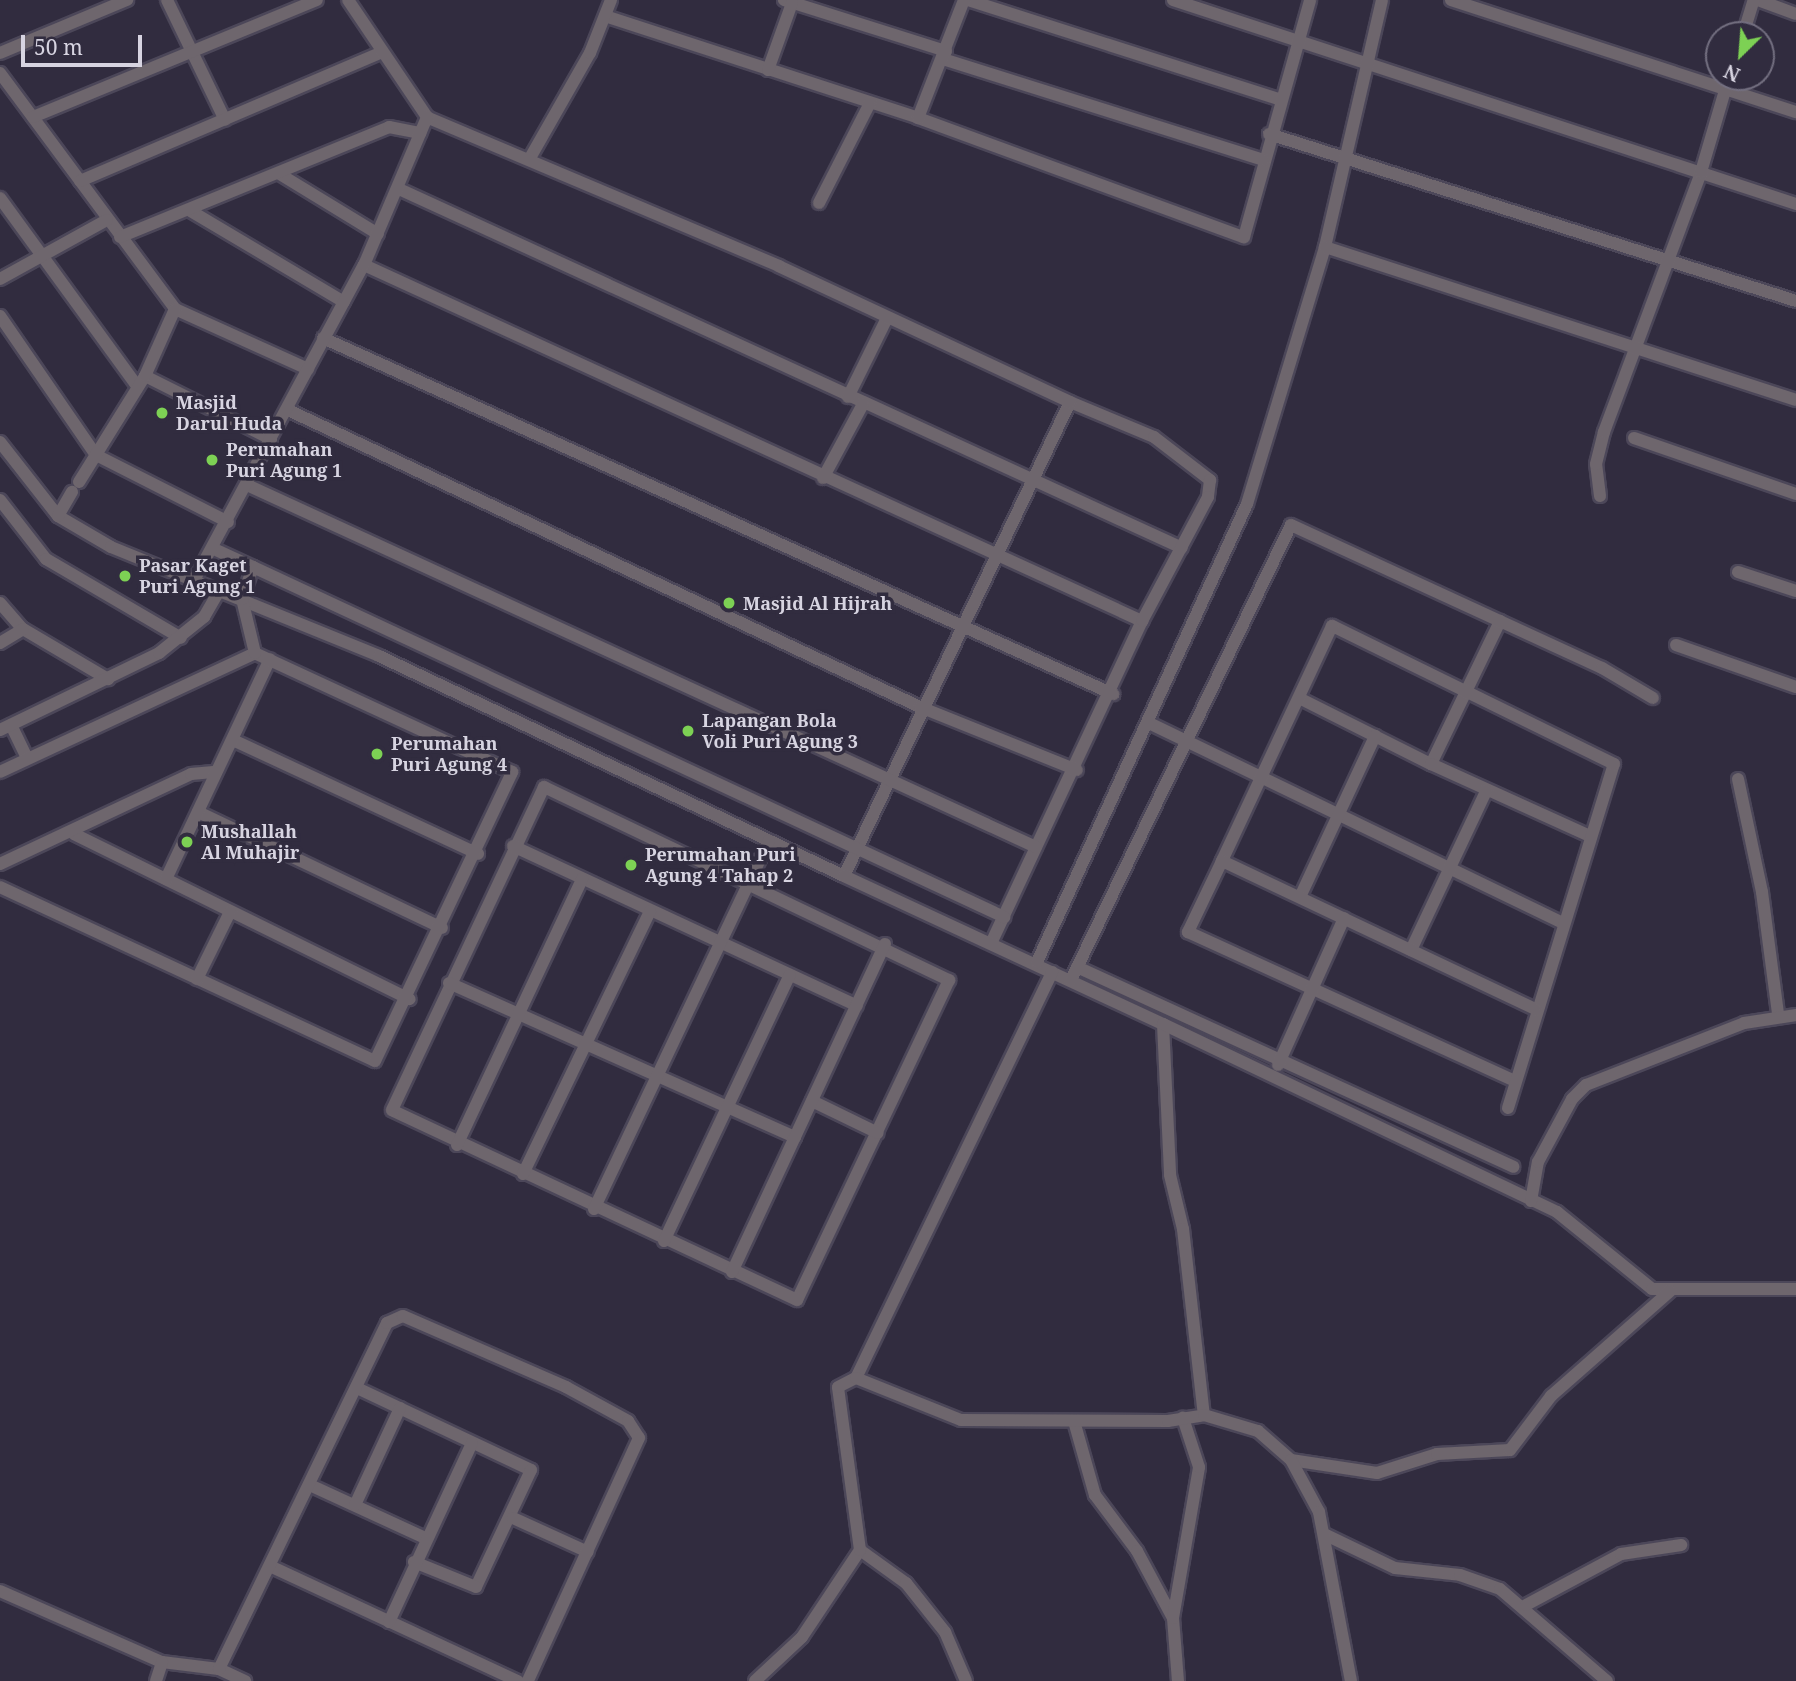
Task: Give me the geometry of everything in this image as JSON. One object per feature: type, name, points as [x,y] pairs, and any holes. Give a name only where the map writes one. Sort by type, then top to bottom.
[{"type":"street","points":[[0,53],[127,0]]},
{"type":"street","points":[[167,0],[189,54],[225,120]]},
{"type":"street","points":[[33,117],[317,0]]},
{"type":"street","points":[[348,0],[426,117],[530,158],[1070,402],[1154,437],[1210,480],[1182,548],[1143,621],[1077,770],[992,941]]},
{"type":"street","points":[[530,158],[590,54],[611,0]]},
{"type":"street","points":[[918,118],[966,0],[1278,99]]},
{"type":"street","points":[[1173,0],[1364,59],[1796,204]]},
{"type":"street","points":[[605,16],[918,118],[1244,237],[1278,99],[1310,0]]},
{"type":"street","points":[[1037,962],[1149,723],[1247,504],[1325,247],[1364,59],[1382,0]]},
{"type":"street","points":[[1451,0],[1705,76]]},
{"type":"street","points":[[1748,21],[1756,0],[1796,14]]},
{"type":"street","points":[[768,70],[788,1],[1263,160]]},
{"type":"street","points":[[80,181],[383,52]]},
{"type":"street","points":[[0,75],[176,309],[307,369]]},
{"type":"street","points":[[1600,496],[1596,464],[1604,432],[1638,349],[1701,172],[1725,91]]},
{"type":"street","points":[[1746,91],[1796,112]]},
{"type":"street","points":[[819,203],[870,103]]},
{"type":"street","points":[[193,582],[214,549],[323,338],[364,265],[399,189],[426,117]]},
{"type":"street","points":[[120,237],[389,127],[420,133]]},
{"type":"street","points":[[1269,134],[1669,257],[1796,301]]},
{"type":"street","points":[[278,173],[378,234]]},
{"type":"street","points":[[399,189],[1182,548]]},
{"type":"street","points":[[0,198],[41,255],[141,381],[271,439]]},
{"type":"street","points":[[189,210],[345,302]]},
{"type":"street","points":[[0,279],[107,220]]},
{"type":"street","points":[[1325,247],[1796,400]]},
{"type":"street","points":[[364,265],[823,478],[1143,621]]},
{"type":"street","points":[[58,516],[141,381],[176,309]]},
{"type":"street","points":[[0,316],[96,455],[228,523]]},
{"type":"street","points":[[848,397],[887,318]]},
{"type":"street","points":[[323,338],[1112,695]]},
{"type":"street","points":[[844,876],[958,627],[1070,402]]},
{"type":"street","points":[[823,478],[863,404]]},
{"type":"street","points":[[288,410],[920,707],[1077,770]]},
{"type":"street","points":[[1634,438],[1796,494]]},
{"type":"street","points":[[0,442],[58,516],[111,547],[218,593],[242,599],[767,844],[992,941],[1052,972],[1274,1074],[1557,1212],[1640,1283],[1670,1291],[1796,1289]]},
{"type":"street","points":[[247,485],[1037,848]]},
{"type":"street","points":[[0,500],[46,559],[181,638]]},
{"type":"street","points":[[1071,980],[1291,525],[1500,621],[1653,698]]},
{"type":"street","points":[[214,549],[1004,917]]},
{"type":"street","points":[[0,887],[367,1062],[380,1055],[410,999],[478,854],[512,772],[255,653],[247,633],[242,599],[253,567]]},
{"type":"street","points":[[1738,572],[1796,591]]},
{"type":"street","points":[[27,758],[5,727],[108,679],[181,638],[218,593]]},
{"type":"street","points":[[0,603],[23,629],[108,679]]},
{"type":"street","points":[[1431,764],[1468,693],[1500,621]]},
{"type":"street","points":[[1508,1108],[1535,1009],[1614,764],[1332,626],[1188,932],[1515,1081]]},
{"type":"street","points":[[0,643],[23,629]]},
{"type":"street","points":[[1676,645],[1796,687]]},
{"type":"street","points":[[0,772],[255,653]]},
{"type":"street","points":[[166,879],[216,772],[235,741],[270,659]]},
{"type":"street","points":[[1299,698],[1486,791],[1590,836]]},
{"type":"street","points":[[1149,723],[1563,923]]},
{"type":"street","points":[[1300,897],[1375,736]]},
{"type":"street","points":[[235,741],[478,854]]},
{"type":"street","points":[[0,864],[74,834],[191,774],[216,772]]},
{"type":"street","points":[[1738,779],[1762,892],[1778,1013]]},
{"type":"street","points":[[548,788],[752,878],[885,944],[949,980],[797,1300],[457,1145],[392,1110],[513,846],[541,791],[548,788]]},
{"type":"street","points":[[1411,950],[1486,791]]},
{"type":"street","points":[[198,812],[442,928]]},
{"type":"street","points":[[74,834],[410,999]]},
{"type":"street","points":[[594,1209],[722,944],[767,844]]},
{"type":"street","points":[[513,846],[857,1006]]},
{"type":"street","points":[[1222,861],[1535,1009]]},
{"type":"street","points":[[457,1145],[582,879]]},
{"type":"street","points":[[523,1174],[650,911]]},
{"type":"street","points":[[197,979],[230,912]]},
{"type":"street","points":[[1274,1074],[1344,918]]},
{"type":"street","points":[[732,1272],[885,944]]},
{"type":"street","points":[[1077,967],[1513,1167]]},
{"type":"street","points":[[755,1681],[802,1637],[860,1550],[838,1387],[856,1378],[1052,972]]},
{"type":"street","points":[[664,1241],[790,975]]},
{"type":"street","points":[[449,983],[795,1137]]},
{"type":"street","points":[[1531,1201],[1538,1162],[1578,1091],[1606,1074],[1778,1013],[1796,1015]]},
{"type":"street","points":[[1163,1024],[1170,1175],[1183,1229],[1204,1415]]},
{"type":"street","points":[[812,1101],[878,1133]]},
{"type":"street","points":[[1291,1460],[1377,1473],[1437,1454],[1510,1450],[1551,1396],[1670,1291]]},
{"type":"street","points":[[219,1669],[312,1486],[359,1389],[387,1323],[403,1316],[566,1387],[628,1421],[639,1438],[528,1681]]},
{"type":"street","points":[[856,1378],[961,1420],[1074,1421],[1204,1415],[1258,1431],[1291,1460],[1326,1535],[1350,1681]]},
{"type":"street","points":[[359,1389],[531,1470],[513,1518],[476,1587],[414,1562]]},
{"type":"street","points":[[355,1504],[400,1408]]},
{"type":"street","points":[[1178,1681],[1173,1618],[1199,1467],[1183,1418]]},
{"type":"street","points":[[1074,1421],[1095,1495],[1137,1551],[1173,1618]]},
{"type":"street","points":[[389,1622],[425,1538],[472,1443]]},
{"type":"street","points":[[312,1486],[425,1538]]},
{"type":"street","points":[[513,1518],[588,1552]]},
{"type":"street","points":[[1326,1535],[1395,1568],[1481,1581],[1526,1605],[1607,1681]]},
{"type":"street","points":[[1526,1605],[1621,1554],[1681,1545]]},
{"type":"street","points":[[860,1550],[905,1583],[945,1632],[966,1681]]},
{"type":"street","points":[[272,1567],[518,1681]]},
{"type":"street","points":[[0,1591],[162,1662],[219,1669],[245,1681]]},
{"type":"street","points":[[156,1681],[162,1662]]},
{"type":"place","name":"Masjid Darul Huda","points":[[162,413]]},
{"type":"place","name":"Perumahan Puri Agung 1","points":[[212,460]]},
{"type":"place","name":"Pasar Kaget Puri Agung 1","points":[[125,576]]},
{"type":"place","name":"Masjid Al Hijrah","points":[[729,603]]},
{"type":"place","name":"Lapangan Bola Voli Puri Agung 3","points":[[688,731]]},
{"type":"place","name":"Perumahan Puri Agung 4","points":[[377,754]]},
{"type":"place","name":"Mushallah Al Muhajir","points":[[187,842]]},
{"type":"place","name":"Perumahan Puri Agung 4 Tahap 2","points":[[631,865]]}]
